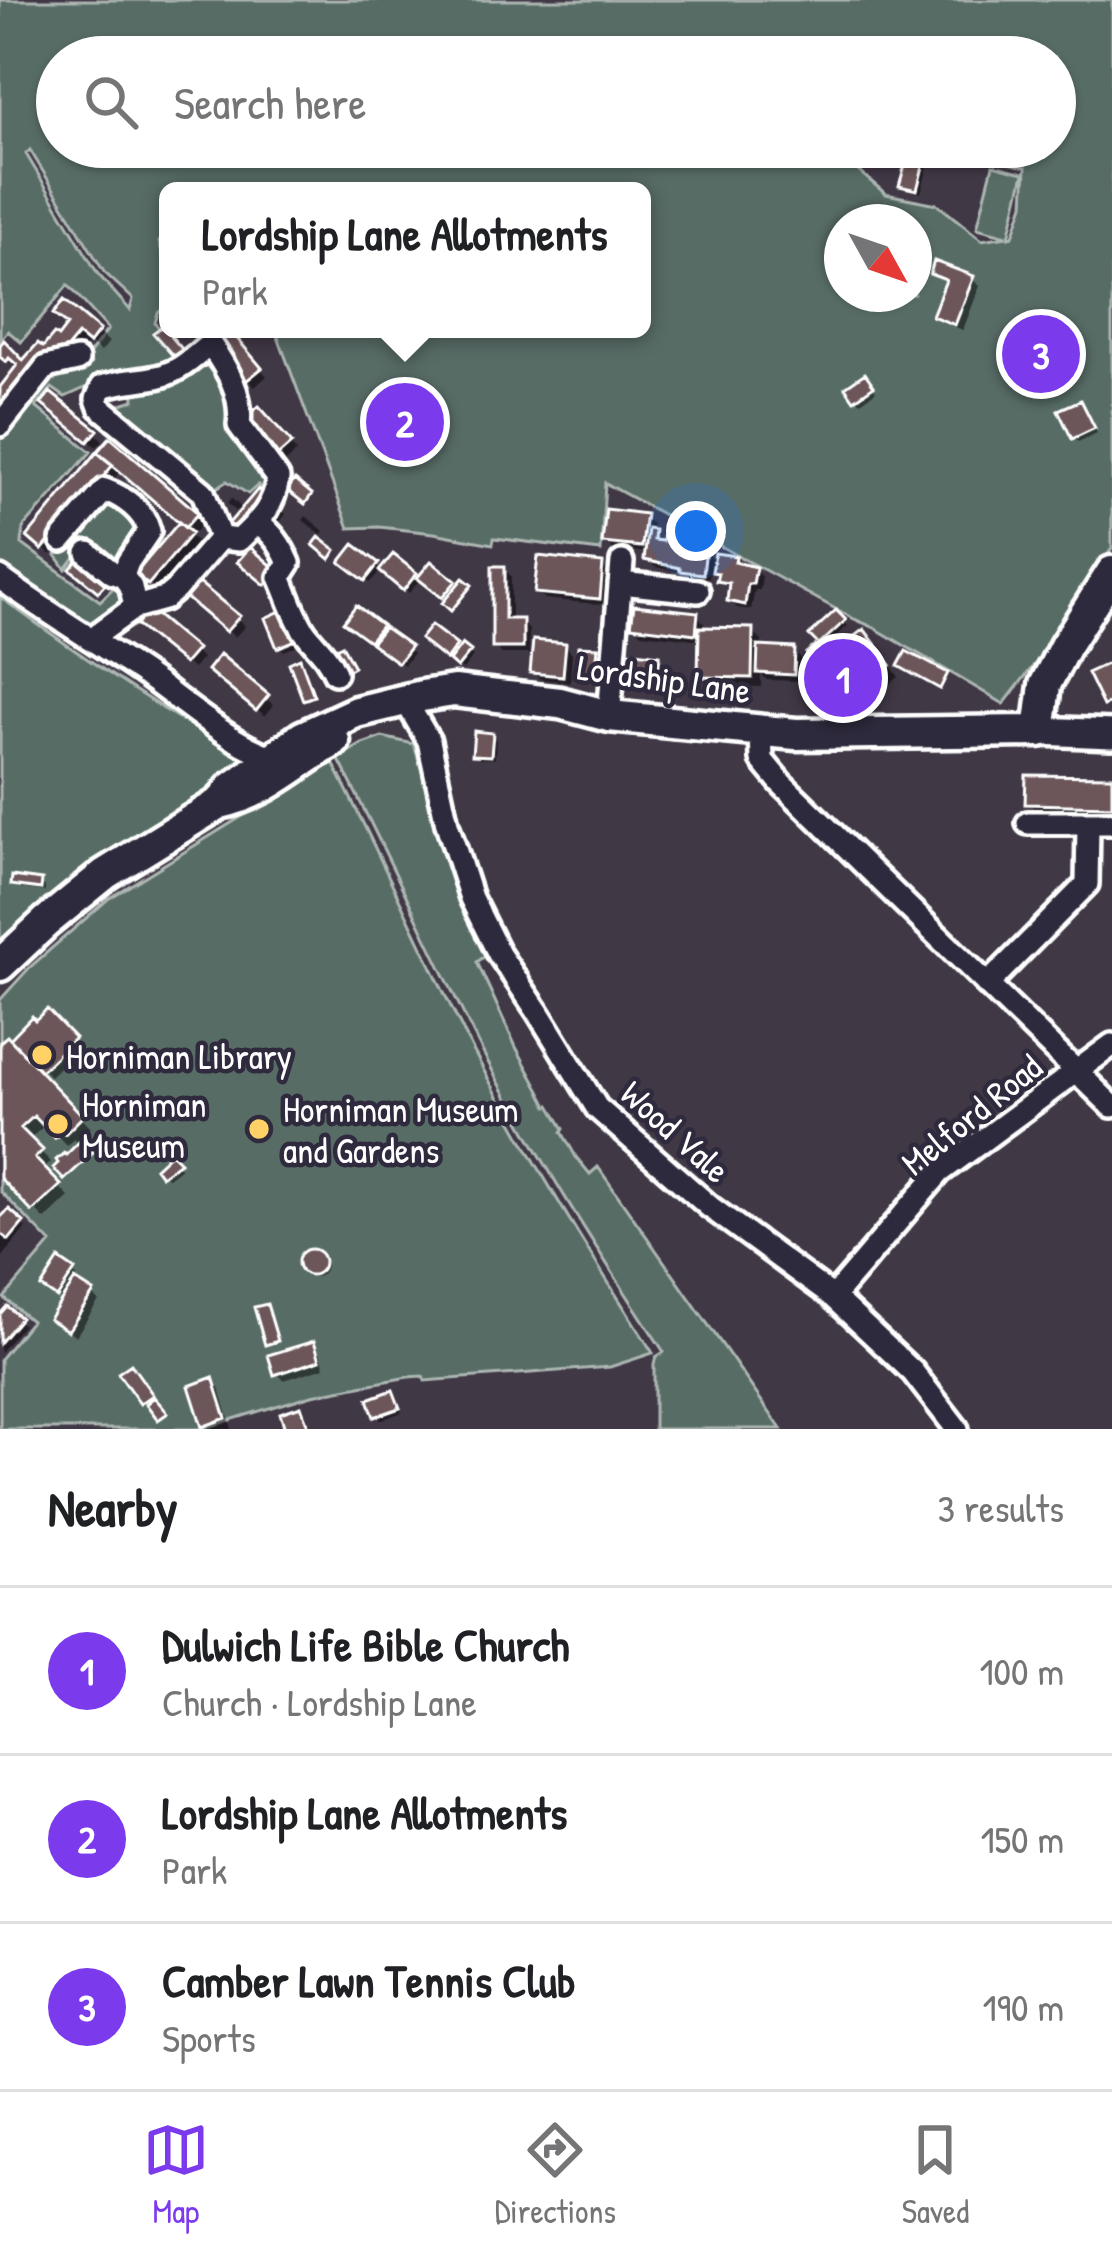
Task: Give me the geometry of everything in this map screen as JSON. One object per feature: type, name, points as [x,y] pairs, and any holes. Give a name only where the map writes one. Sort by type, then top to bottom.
[{"type":"highway","points":[[1039,731],[1045,685],[1112,572]]},
{"type":"highway","name":"Lordship Lane","points":[[423,715],[454,706],[761,731],[869,735],[1039,731]]},
{"type":"highway","points":[[0,964],[105,874],[220,803],[232,788],[302,737],[356,712],[423,715]]},
{"type":"highway","points":[[220,803],[241,799],[367,725],[423,715]]},
{"type":"main road","name":"Lordship Lane","points":[[1039,731],[1112,734]]},
{"type":"street","points":[[211,344],[233,379],[239,425],[278,478],[275,498],[258,523],[239,540],[220,538],[202,492],[97,399],[102,387],[114,382],[177,371],[211,344]]},
{"type":"street","points":[[0,424],[46,368],[77,359]]},
{"type":"street","points":[[62,540],[105,490],[118,495],[146,518],[148,531],[123,576]]},
{"type":"street","points":[[258,523],[283,549],[289,563],[280,577],[294,611],[335,673]]},
{"type":"street","points":[[91,639],[135,608],[164,599],[220,538]]},
{"type":"street","points":[[88,553],[123,576],[135,608]]},
{"type":"street","points":[[603,716],[621,572],[698,591]]},
{"type":"street","points":[[0,578],[147,675],[202,718],[271,758],[296,760],[313,753]]},
{"type":"street","name":"Wood Vale","points":[[423,715],[447,824],[471,898],[499,954],[597,1108],[710,1207],[833,1297],[913,1372],[957,1429]]},
{"type":"street","points":[[761,731],[763,760],[781,783],[1112,1106]]},
{"type":"street","points":[[1028,823],[1112,823]]},
{"type":"street","points":[[987,985],[1087,884],[1088,824]]},
{"type":"street","name":"Melford Road","points":[[833,1297],[940,1172],[1112,1045]]},
{"type":"green space","points":[[0,0],[1112,0],[1112,548],[1054,639],[1004,704],[873,627],[605,483],[601,551],[494,538],[493,544],[379,527],[349,528],[278,338],[651,338],[651,182],[159,182],[159,312],[155,323],[159,338],[168,338],[186,358],[173,369],[107,378],[65,397],[52,388],[36,407],[91,452],[23,528],[22,544],[100,601],[117,584],[125,592],[125,607],[92,632],[0,566],[0,439],[56,370],[91,364],[88,356],[108,329],[68,285],[21,342],[8,331],[0,340]],"holes":[[[36,36],[1076,36],[1076,168],[1026,168],[1024,204],[1009,237],[1024,173],[1005,168],[992,168],[977,228],[1007,236],[982,240],[937,204],[886,194],[852,168],[41,168],[104,272],[133,299],[130,310],[98,274],[26,154],[30,150],[36,160]]]},
{"type":"green space","points":[[201,361],[231,390],[276,467],[270,496],[258,485],[248,494],[227,481],[209,493],[114,411],[134,400],[133,385]]},
{"type":"green space","points":[[115,505],[131,516],[136,532],[115,570],[86,543],[66,569],[56,555],[75,532],[82,533],[106,507]]},
{"type":"green space","points":[[0,597],[119,680],[243,756],[243,764],[164,821],[78,874],[0,942]]},
{"type":"green space","points":[[382,737],[414,744],[462,906],[488,954],[477,962],[516,1047],[576,1157],[590,1174],[598,1167],[781,1429],[654,1429],[654,1364],[664,1352],[515,1112],[338,758]]},
{"type":"green space","name":"Horniman Museum and Gardens","points":[[332,761],[479,1062],[653,1353],[610,1367],[425,1381],[423,1376],[408,1377],[312,1395],[201,1429],[0,1429],[0,1359],[31,1321],[4,1298],[51,1243],[0,1191],[0,1000],[30,967],[108,899]]},
{"type":"building","points":[[904,168],[923,168],[917,190],[899,186]]},
{"type":"building","points":[[934,261],[974,276],[955,325],[932,316],[946,280],[932,275]]},
{"type":"building","points":[[64,300],[100,330],[89,344],[78,335],[58,359],[52,353],[0,416],[0,387],[17,365],[0,357],[0,345],[4,340],[23,360],[38,343],[43,347],[54,334],[58,337],[67,325],[53,314]]},
{"type":"building","points":[[159,328],[159,338],[172,338],[183,350],[174,357],[153,333]]},
{"type":"building","points":[[220,338],[237,338],[262,368],[245,382],[213,344]]},
{"type":"building","points":[[865,373],[874,386],[854,400],[845,387]]},
{"type":"building","points":[[50,392],[98,430],[88,442],[41,404]]},
{"type":"building","points":[[1081,400],[1095,428],[1072,439],[1058,410]]},
{"type":"building","points":[[259,406],[292,443],[275,458],[243,420]]},
{"type":"building","points":[[110,437],[198,513],[185,528],[97,452]]},
{"type":"building","points":[[97,452],[113,465],[42,550],[27,537]]},
{"type":"building","points":[[295,480],[312,494],[305,504],[287,490]]},
{"type":"building","points":[[258,489],[269,498],[235,538],[224,529]]},
{"type":"building","points":[[606,509],[646,514],[642,547],[602,543]]},
{"type":"building","points":[[179,522],[192,533],[148,585],[135,574]]},
{"type":"building","points":[[648,529],[655,530],[654,540],[663,541],[664,533],[678,535],[676,543],[682,546],[688,547],[689,538],[702,540],[701,549],[706,549],[703,574],[644,560]]},
{"type":"building","points":[[319,537],[336,550],[330,559],[313,545]]},
{"type":"building","points":[[354,544],[379,563],[365,581],[340,562]]},
{"type":"building","points":[[250,547],[277,570],[265,585],[237,562]]},
{"type":"building","points":[[715,553],[736,556],[735,562],[756,567],[745,605],[727,601],[729,583],[716,581],[718,573],[712,572]]},
{"type":"building","points":[[393,554],[417,573],[403,591],[379,571]]},
{"type":"building","points":[[81,556],[109,580],[98,592],[70,569]]},
{"type":"building","points":[[538,556],[603,563],[600,599],[534,593]]},
{"type":"building","points":[[431,561],[456,581],[442,598],[417,578]]},
{"type":"building","points":[[492,566],[505,566],[505,619],[523,619],[523,648],[492,648]]},
{"type":"building","points":[[463,578],[472,585],[451,611],[442,603]]},
{"type":"building","points":[[197,581],[240,616],[226,632],[184,596]]},
{"type":"building","points":[[356,605],[382,625],[369,641],[343,622]]},
{"type":"building","points":[[634,605],[698,612],[696,634],[631,626]]},
{"type":"building","points":[[149,609],[197,649],[184,664],[136,625]]},
{"type":"building","points":[[283,610],[296,640],[277,648],[265,618]]},
{"type":"building","points":[[836,610],[846,620],[819,645],[809,635]]},
{"type":"building","points":[[431,625],[457,645],[446,660],[420,639]]},
{"type":"building","points":[[384,627],[411,646],[398,663],[371,643]]},
{"type":"building","points":[[699,627],[753,628],[752,678],[698,677]]},
{"type":"building","points":[[864,629],[891,665],[850,696],[861,710],[853,716],[843,702],[834,709],[826,698],[810,696],[815,683],[807,672],[815,666],[806,653],[815,646],[824,659]]},
{"type":"building","points":[[533,640],[566,643],[563,676],[530,673]]},
{"type":"building","points":[[462,644],[471,651],[457,668],[449,661]]},
{"type":"building","points":[[342,645],[354,667],[345,672],[334,649]]},
{"type":"building","points":[[578,646],[598,647],[595,680],[575,678]]},
{"type":"building","points":[[758,646],[795,648],[794,675],[757,673]]},
{"type":"building","points":[[628,651],[660,655],[657,684],[625,680]]},
{"type":"building","points":[[906,651],[948,673],[940,689],[898,666]]},
{"type":"building","points":[[220,654],[269,695],[256,711],[207,670]]},
{"type":"building","points":[[300,658],[314,696],[303,700],[289,663]]},
{"type":"building","points":[[1111,662],[1112,702],[1103,706],[1087,673]]},
{"type":"building","points":[[474,731],[493,733],[491,756],[472,755]]},
{"type":"building","points":[[1026,775],[1112,776],[1112,806],[1025,804]]},
{"type":"building","points":[[12,876],[42,880],[41,889],[11,885]]},
{"type":"building","name":"Horniman Library","points":[[47,1009],[75,1038],[41,1071],[10,1039],[32,1016],[35,1020]]},
{"type":"building","name":"Horniman Museum","points":[[7,1036],[83,1116],[55,1138],[34,1116],[21,1128],[43,1150],[35,1158],[61,1185],[32,1212],[0,1178],[0,1042]]},
{"type":"building","points":[[81,1140],[93,1153],[64,1180],[53,1168],[56,1160]]},
{"type":"building","points":[[171,1153],[180,1162],[161,1176],[155,1168]]},
{"type":"building","points":[[9,1209],[24,1222],[9,1240],[0,1233],[0,1215]]},
{"type":"building","points":[[311,1249],[324,1262],[311,1275],[298,1262]]},
{"type":"building","points":[[59,1259],[75,1270],[57,1298],[41,1287]]},
{"type":"building","points":[[75,1280],[94,1292],[68,1331],[49,1319]]},
{"type":"building","points":[[267,1304],[278,1341],[265,1345],[254,1307]]},
{"type":"building","points":[[7,1306],[21,1318],[0,1343],[0,1314]]},
{"type":"building","points":[[314,1341],[320,1360],[274,1375],[268,1355]]},
{"type":"building","points":[[131,1364],[153,1395],[140,1404],[118,1373]]},
{"type":"building","points":[[213,1377],[226,1418],[202,1427],[189,1386]]},
{"type":"building","points":[[393,1390],[400,1408],[374,1417],[368,1399]]},
{"type":"building","points":[[154,1397],[168,1413],[158,1420],[146,1404]]},
{"type":"building","points":[[301,1406],[309,1429],[285,1429],[280,1413]]},
{"type":"place","name":"Camber Lawn Tennis Club","points":[[1041,354]]},
{"type":"place","name":"Lordship Lane Allotments","points":[[405,422]]},
{"type":"place","name":"Dulwich Life Bible Church","points":[[843,678]]},
{"type":"place","name":"Horniman Library","points":[[42,1055]]},
{"type":"place","name":"Horniman Museum","points":[[58,1124]]},
{"type":"place","name":"Horniman Museum and Gardens","points":[[259,1129]]}]
